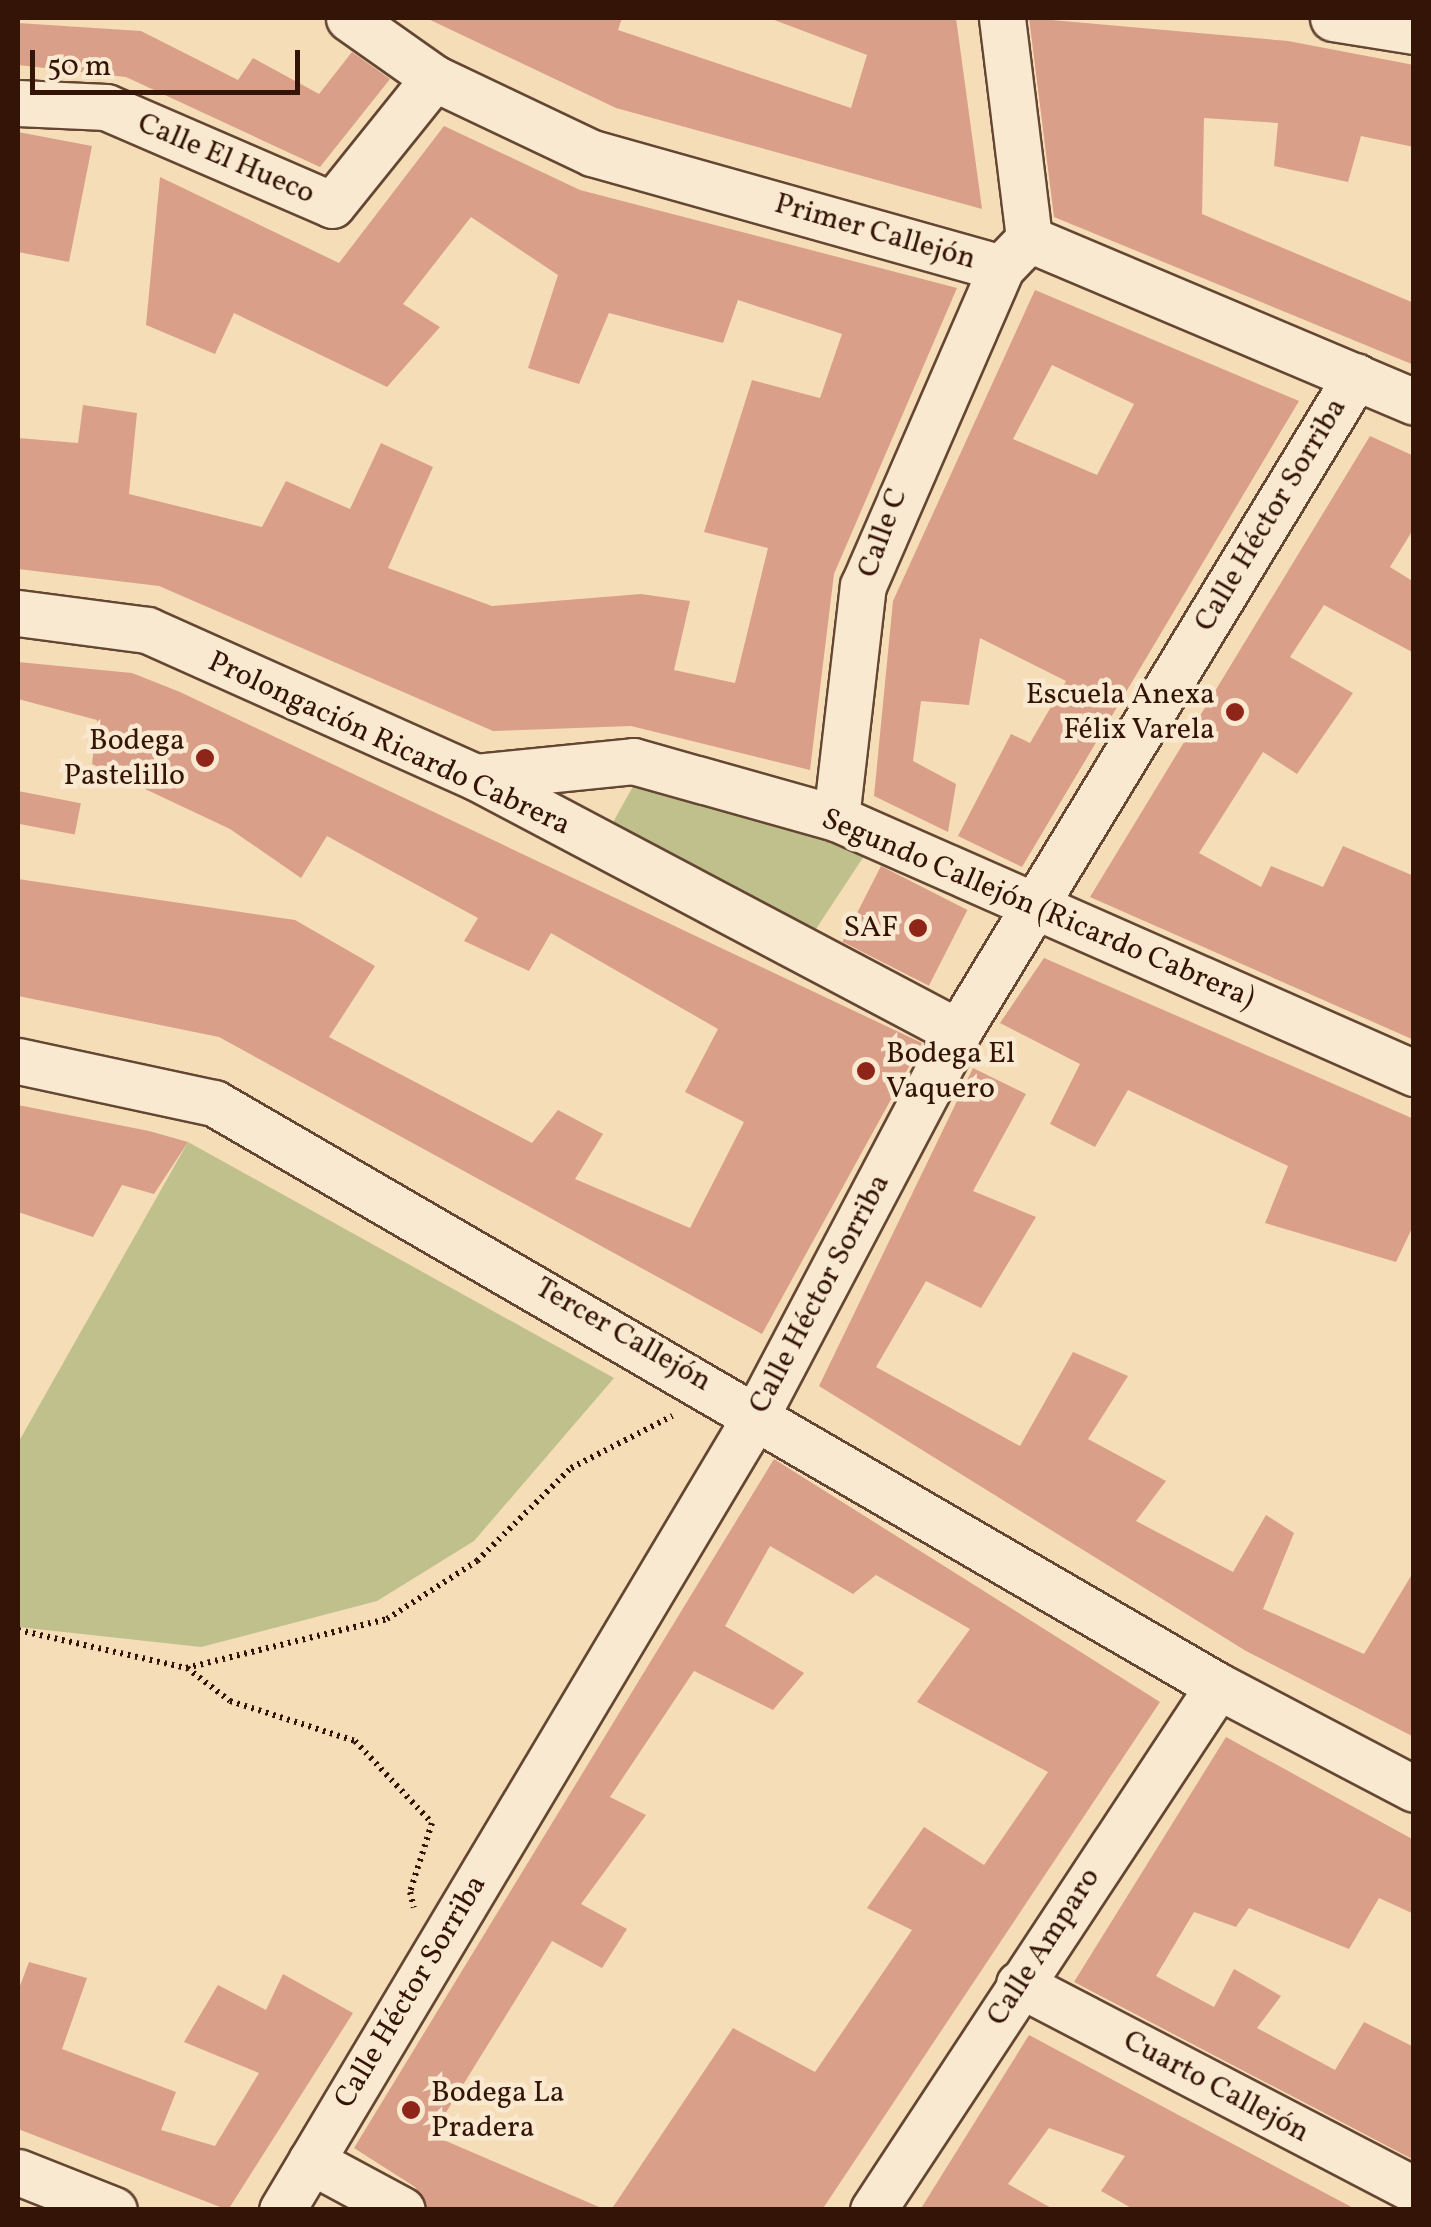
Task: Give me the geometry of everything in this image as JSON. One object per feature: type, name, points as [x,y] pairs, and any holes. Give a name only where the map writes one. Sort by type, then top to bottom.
[{"type":"street","name":"Primer Callejón","points":[[350,18],[434,78],[592,152],[1015,254],[1356,376],[1414,402]]},
{"type":"street","points":[[1002,18],[1015,254]]},
{"type":"street","points":[[1333,18],[1414,30]]},
{"type":"street","name":"Calle El Hueco","points":[[18,103],[106,107],[332,206],[434,78]]},
{"type":"street","name":"Calle C","points":[[836,818],[862,586],[1015,254]]},
{"type":"street","name":"Calle Héctor Sorriba","points":[[282,2210],[758,1412],[958,1032],[1356,376]]},
{"type":"street","name":"Prolongación Ricardo Cabrera","points":[[18,613],[146,630],[476,778],[958,1032]]},
{"type":"street","name":"Segundo Callejón (Ricardo Cabrera)","points":[[476,778],[632,761],[836,818],[1414,1073]]},
{"type":"street","name":"Tercer Callejón","points":[[18,1061],[214,1103],[758,1412],[1218,1686],[1414,1789]]},
{"type":"street","name":"Calle Amparo","points":[[873,2210],[1218,1686]]},
{"type":"street","name":"Cuarto Callejón","points":[[1019,1984],[1414,2190]]},
{"type":"street","points":[[311,2162],[402,2210]]},
{"type":"street","points":[[18,2172],[114,2210]]},
{"type":"path","points":[[186,1668],[387,1618],[476,1561],[571,1468],[685,1409]]},
{"type":"path","points":[[18,1630],[186,1668],[230,1701],[356,1741],[432,1823],[410,1892],[430,1958]]},
{"type":"green space","points":[[636,781],[868,850],[808,941],[607,833]]},
{"type":"green space","points":[[188,1142],[614,1378],[474,1541],[377,1601],[201,1647],[18,1627],[18,1443]]},
{"type":"building","points":[[426,18],[622,18],[618,30],[851,108],[867,55],[769,18],[956,18],[982,209],[616,108]]},
{"type":"building","points":[[1029,18],[1288,41],[1414,65],[1414,147],[1361,136],[1348,182],[1274,166],[1278,123],[1204,118],[1202,214],[1414,303],[1414,365],[1054,217]]},
{"type":"building","points":[[18,23],[141,31],[238,80],[253,58],[319,94],[352,52],[390,79],[320,167],[126,77],[18,65]]},
{"type":"building","points":[[444,126],[580,190],[957,288],[834,574],[810,770],[631,726],[493,731],[159,586],[18,569],[18,438],[78,443],[83,405],[137,413],[129,494],[262,527],[286,481],[350,509],[381,443],[433,467],[388,568],[492,606],[641,594],[690,601],[674,670],[735,683],[768,548],[704,532],[752,380],[820,398],[842,334],[738,300],[723,343],[609,313],[579,384],[528,368],[558,275],[471,217],[403,304],[440,327],[387,387],[234,313],[215,354],[146,325],[160,177],[339,263]]},
{"type":"building","points":[[18,132],[92,146],[69,262],[18,252]]},
{"type":"building","points":[[1035,290],[1299,401],[1022,867],[958,836],[1011,734],[1030,743],[1066,681],[980,638],[969,705],[921,701],[913,761],[956,784],[948,832],[874,796],[893,601]],"holes":[[[1052,365],[1134,404],[1097,475],[1013,439]]]},
{"type":"building","points":[[1370,436],[1414,456],[1414,528],[1390,567],[1414,582],[1414,653],[1324,605],[1290,657],[1353,693],[1297,774],[1263,752],[1199,853],[1261,887],[1271,866],[1323,887],[1343,846],[1414,876],[1414,1040],[1090,897]]},
{"type":"building","points":[[18,662],[132,673],[180,692],[922,1043],[762,1334],[219,1037],[18,996],[18,879],[295,920],[375,966],[329,1037],[532,1143],[558,1110],[603,1134],[575,1179],[690,1228],[744,1122],[685,1092],[718,1029],[551,933],[529,971],[464,941],[478,918],[327,836],[301,878],[230,829],[92,764],[97,720],[18,699]]},
{"type":"building","points":[[18,791],[81,803],[75,835],[18,824]]},
{"type":"building","points":[[881,866],[967,910],[929,986],[842,942]]},
{"type":"building","points":[[1044,958],[1414,1119],[1414,1224],[1396,1262],[1265,1223],[1288,1166],[1128,1090],[1095,1147],[1050,1124],[1080,1064],[1000,1023]]},
{"type":"building","points":[[973,1068],[1026,1094],[973,1191],[1036,1217],[981,1308],[926,1281],[876,1367],[1020,1446],[1073,1352],[1128,1376],[1088,1439],[1166,1481],[1136,1521],[1233,1572],[1266,1515],[1294,1533],[1263,1609],[1364,1654],[1414,1571],[1414,1737],[1246,1651],[819,1386]]},
{"type":"building","points":[[18,1105],[188,1142],[154,1194],[122,1185],[93,1237],[18,1212]]},
{"type":"building","points":[[774,1459],[1160,1702],[822,2210],[611,2210],[733,2028],[815,2072],[912,1930],[867,1908],[924,1827],[984,1865],[1048,1772],[917,1702],[970,1629],[876,1575],[853,1594],[770,1546],[725,1626],[804,1673],[773,1710],[694,1671],[610,1797],[646,1815],[581,1904],[627,1929],[602,1968],[552,1941],[432,2135],[606,2210],[428,2210],[415,2187],[354,2148]]},
{"type":"building","points":[[1226,1737],[1414,1840],[1414,1914],[1379,1898],[1349,1949],[1249,1908],[1236,1927],[1194,1912],[1156,1976],[1214,2007],[1234,1969],[1281,1996],[1257,2028],[1335,2070],[1364,2022],[1414,2047],[1414,2160],[1074,1982]]},
{"type":"building","points":[[29,1962],[87,1978],[62,2049],[176,2092],[161,2130],[215,2146],[259,2073],[184,2042],[218,1985],[266,2010],[283,1974],[353,2013],[228,2210],[18,2129],[18,1991]]},
{"type":"building","points":[[1029,2035],[1357,2210],[1135,2210],[1101,2191],[1125,2156],[1049,2128],[1008,2184],[1055,2210],[920,2210]]},
{"type":"place","name":"Escuela Anexa Félix Varela","points":[[1235,712]]},
{"type":"place","name":"Bodega Pastelillo","points":[[205,758]]},
{"type":"place","name":"SAF","points":[[918,928]]},
{"type":"place","name":"Bodega El Vaquero","points":[[866,1071]]},
{"type":"place","name":"Bodega La Pradera","points":[[411,2110]]}]
